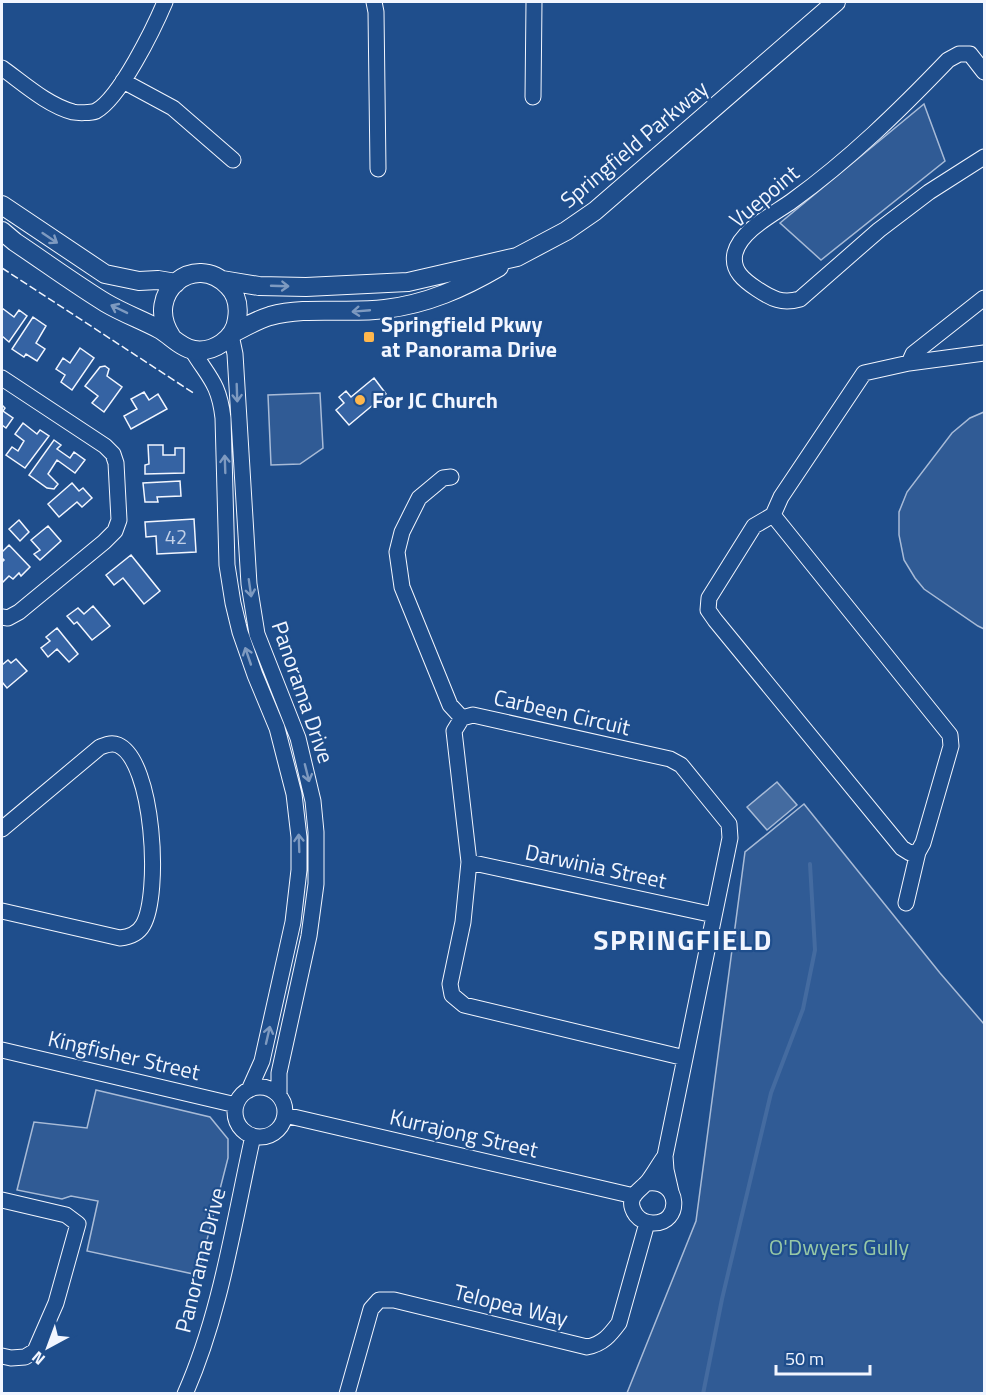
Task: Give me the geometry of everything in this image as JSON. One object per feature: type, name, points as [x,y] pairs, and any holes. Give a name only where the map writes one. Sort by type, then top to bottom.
[{"type":"main road","name":"Springfield Parkway","points":[[222,280],[260,286],[306,287],[408,282],[516,256],[566,231],[595,211],[836,2]]},
{"type":"main road","points":[[2,205],[105,274],[139,281],[158,280],[176,283]]},
{"type":"main road","points":[[2,231],[108,304],[171,336],[192,350],[217,347],[232,334],[272,316],[295,312],[350,312],[385,309],[436,298],[478,279],[516,256]]},
{"type":"main road","points":[[171,336],[165,326],[162,310],[168,290],[185,276],[194,273],[204,273],[222,280],[230,287],[238,303],[237,325],[232,334]]},
{"type":"street","points":[[2,68],[58,106],[75,113],[95,111],[110,98],[123,81],[165,2]]},
{"type":"street","points":[[374,2],[378,169]]},
{"type":"street","points":[[533,97],[534,2]]},
{"type":"street","name":"Vuepoint","points":[[984,72],[970,54],[959,54],[948,60],[883,127],[810,188],[748,233],[735,252],[737,271],[745,281],[777,301],[788,302],[800,299],[879,230],[929,192],[984,157]]},
{"type":"street","points":[[123,81],[173,108],[233,160]]},
{"type":"street","points":[[909,363],[913,354],[984,298]]},
{"type":"street","name":"Panorama Drive","points":[[232,334],[250,594],[257,634],[298,738],[314,801],[316,832],[316,884],[309,936],[279,1073],[279,1096]]},
{"type":"street","name":"Panorama Drive","points":[[192,350],[212,379],[220,396],[223,418],[227,565],[233,603],[255,675],[277,728],[294,794],[298,837],[299,870],[293,922],[262,1061],[249,1090]]},
{"type":"street","points":[[918,852],[909,854],[902,848],[708,610],[709,598],[754,526],[773,515],[781,497],[864,373],[909,363],[984,353]]},
{"type":"street","points":[[2,378],[105,446],[112,454],[116,463],[119,520],[115,531],[104,542],[28,605],[8,618],[2,617]]},
{"type":"street","points":[[452,477],[443,478],[419,498],[402,532],[397,552],[402,587],[450,705],[462,717]]},
{"type":"street","points":[[773,515],[950,735],[951,746],[923,843],[918,852],[906,903]]},
{"type":"street","name":"Carbeen Circuit","points":[[648,1183],[665,1156],[730,838],[729,824],[681,765],[670,759],[473,715],[462,717],[454,731],[469,862],[463,922],[450,984],[453,995],[464,1005],[685,1058]]},
{"type":"street","points":[[2,829],[100,747],[112,743],[128,753],[136,768],[150,814],[154,873],[143,925],[137,933],[128,937],[120,938],[2,910]]},
{"type":"street","name":"Darwinia Street","points":[[469,862],[714,915]]},
{"type":"street","name":"Kingfisher Street","points":[[2,1050],[236,1105]]},
{"type":"street","points":[[257,1087],[266,1088],[279,1096],[283,1102],[285,1114],[283,1122],[267,1136],[253,1136],[246,1132],[237,1120],[236,1105],[249,1090],[257,1087]]},
{"type":"street","name":"Kurrajong Street","points":[[285,1114],[634,1196]]},
{"type":"street","name":"Panorama Drive","points":[[185,1394],[194,1374],[212,1317],[253,1136]]},
{"type":"street","name":"Carbeen Circuit","points":[[665,1156],[671,1192]]},
{"type":"street","points":[[661,1183],[671,1192],[674,1206],[667,1218],[661,1222],[648,1222],[636,1215],[633,1209],[634,1196],[642,1185],[661,1183]]},
{"type":"street","points":[[2,1200],[66,1215],[78,1224],[56,1303],[35,1351],[25,1357],[2,1356]]},
{"type":"street","name":"Telopea Way","points":[[347,1394],[371,1309],[379,1300],[394,1299],[587,1347],[598,1345],[619,1323],[648,1222]]},
{"type":"shaded area","points":[[924,104],[945,161],[821,260],[780,223]]},
{"type":"shaded area","points":[[320,393],[323,448],[300,464],[271,465],[268,395]]},
{"type":"shaded area","points":[[984,412],[984,629],[924,589],[915,578],[904,560],[899,535],[899,512],[907,492],[952,433],[970,418]]},
{"type":"shaded area","points":[[777,782],[797,805],[767,830],[747,807]]},
{"type":"shaded area","name":"O'Dwyers Gully","points":[[804,804],[984,1024],[984,1393],[627,1393],[696,1221],[745,852]]},
{"type":"shaded area","points":[[96,1090],[210,1117],[228,1139],[228,1158],[198,1275],[87,1251],[98,1201],[71,1196],[62,1199],[17,1190],[34,1122],[87,1128]]},
{"type":"building","points":[[2,308],[14,317],[19,310],[27,316],[9,342],[2,336]]},
{"type":"building","points":[[33,317],[46,326],[36,343],[45,349],[37,361],[26,354],[24,357],[12,349]]},
{"type":"building","points":[[80,348],[94,358],[72,390],[61,382],[65,375],[56,369],[63,358],[70,363]]},
{"type":"building","points":[[105,366],[109,369],[107,376],[122,387],[104,412],[92,403],[98,396],[85,386],[100,367]]},
{"type":"building","name":"For JC Church","points":[[374,378],[386,394],[349,425],[336,410],[344,403],[339,397],[346,391],[351,397]]},
{"type":"building","points":[[144,392],[149,400],[158,394],[167,409],[131,429],[124,416],[137,409],[131,399]]},
{"type":"building","points":[[2,405],[5,408],[3,411],[13,418],[6,428],[2,425]]},
{"type":"building","points":[[23,423],[37,434],[40,430],[49,436],[25,468],[6,455],[12,447],[18,451],[24,441],[15,434]]},
{"type":"building","points":[[54,440],[61,445],[57,449],[70,458],[74,452],[85,460],[75,473],[57,460],[48,474],[58,484],[54,489],[47,488],[29,475]]},
{"type":"building","points":[[148,445],[163,445],[163,455],[175,455],[175,448],[184,448],[184,473],[145,474],[145,465],[149,464]]},
{"type":"building","points":[[180,481],[181,496],[157,497],[158,502],[145,502],[143,483]]},
{"type":"building","points":[[72,483],[79,491],[83,488],[92,498],[82,507],[77,502],[59,517],[48,504]]},
{"type":"building","points":[[194,519],[196,552],[157,554],[156,536],[146,537],[145,522]]},
{"type":"building","points":[[19,520],[29,532],[20,541],[9,529]]},
{"type":"building","points":[[48,526],[61,541],[40,560],[34,554],[40,550],[31,540]]},
{"type":"building","points":[[9,545],[30,567],[21,576],[19,573],[13,579],[9,576],[2,583],[2,562],[4,560],[2,552]]},
{"type":"building","points":[[131,555],[160,591],[144,604],[123,578],[114,585],[106,575]]},
{"type":"building","points":[[93,606],[110,626],[92,640],[77,622],[74,624],[67,616],[78,608],[84,614]]},
{"type":"building","points":[[57,628],[78,654],[69,662],[57,649],[48,657],[41,648],[50,641],[46,637]]},
{"type":"building","points":[[16,659],[27,671],[7,688],[2,682],[2,665],[8,660],[11,663]]},
{"type":"waterway","points":[[703,1394],[722,1299],[771,1093],[803,1009],[815,950],[810,864]]},
{"type":"fence","points":[[2,268],[195,394]]},
{"type":"place","name":"Springfield Pkwy at Panorama Drive","points":[[369,337]]},
{"type":"place","name":"For JC Church","points":[[360,400]]},
{"type":"district","name":"SPRINGFIELD","points":[[683,939]]}]
